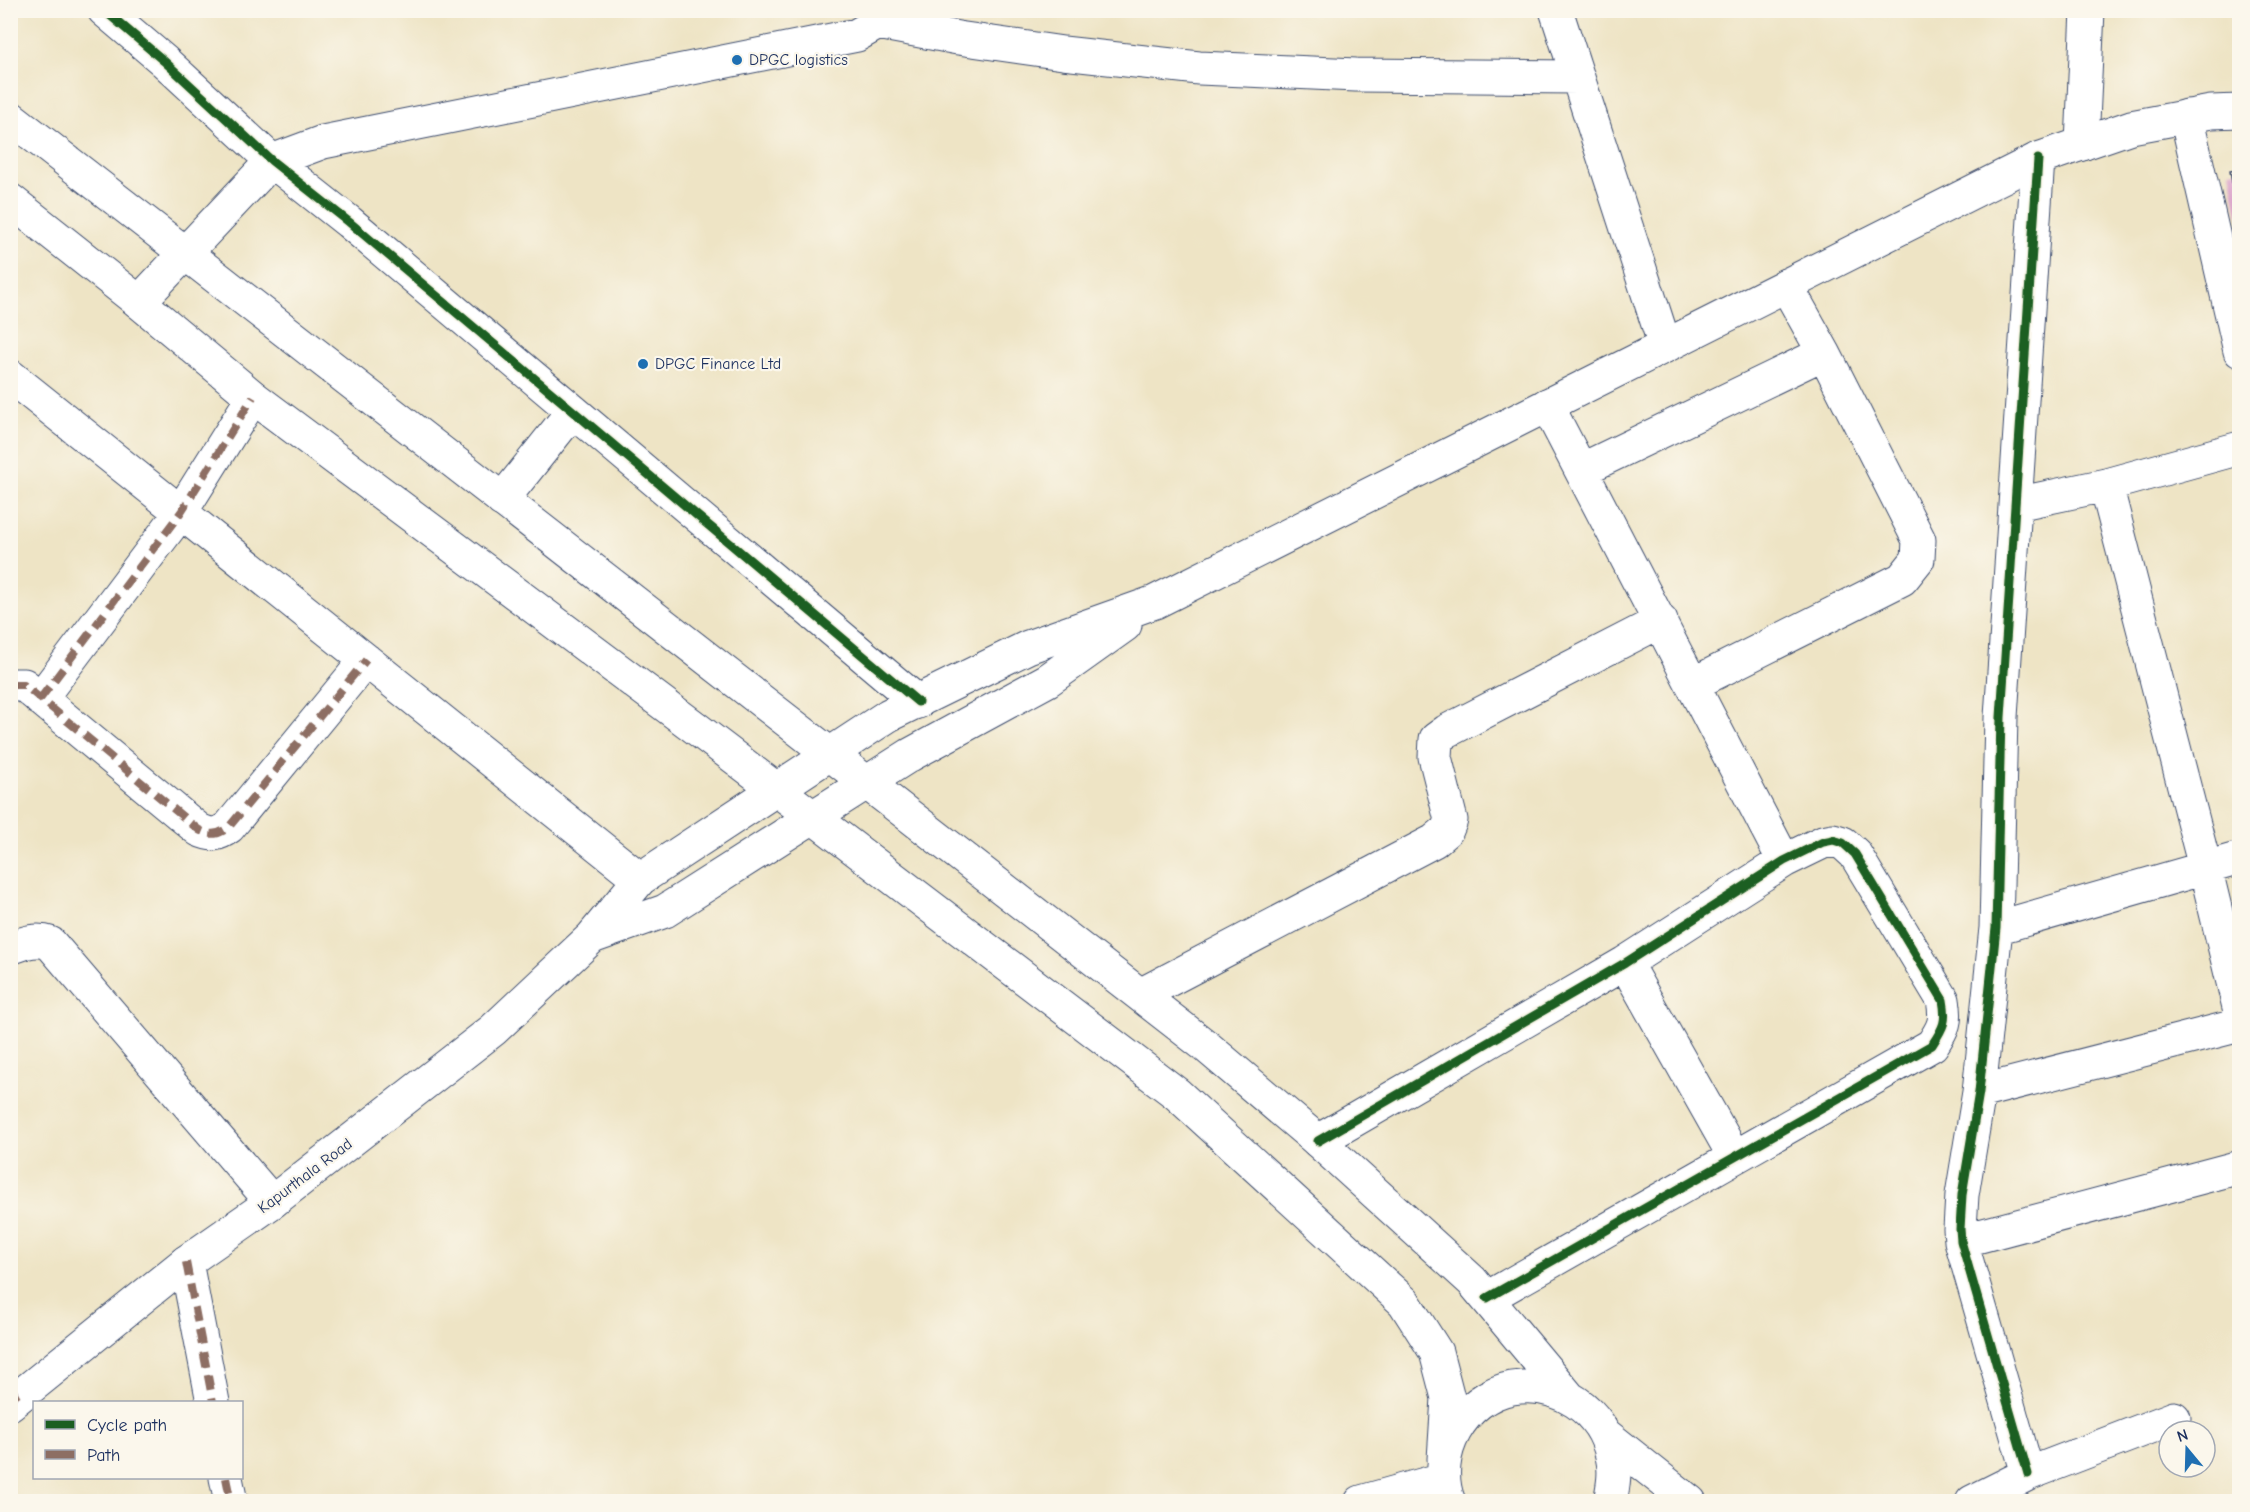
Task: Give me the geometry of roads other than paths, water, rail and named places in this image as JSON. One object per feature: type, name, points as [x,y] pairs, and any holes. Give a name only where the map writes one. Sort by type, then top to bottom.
[{"type":"street","points":[[104,10],[164,61],[272,161],[349,222],[918,702]]},
{"type":"street","points":[[1556,10],[1665,346]]},
{"type":"street","points":[[2082,144],[2088,10]]},
{"type":"street","points":[[139,302],[272,161],[323,142],[857,35],[879,17],[958,38],[1063,53],[1199,68],[1356,75],[1578,77]]},
{"type":"street","points":[[592,937],[665,911],[910,755],[1048,680],[1155,602],[1786,285],[2038,159],[2131,127],[2211,112],[2240,111]]},
{"type":"street","points":[[2186,116],[2240,351]]},
{"type":"street","points":[[10,117],[1142,994],[1207,1047],[1318,1141],[1472,1281],[1568,1396]]},
{"type":"street","points":[[2028,1474],[1961,1241],[1962,1195],[1979,1092],[1996,928],[2001,717],[2038,159]]},
{"type":"street","points":[[10,200],[139,302],[253,397],[776,789],[1177,1094],[1404,1302],[1436,1352],[1448,1398],[1445,1480]]},
{"type":"street","points":[[1693,684],[1902,579],[1918,559],[1919,540],[1824,353],[1786,285]]},
{"type":"street","points":[[1581,470],[1824,353]]},
{"type":"street","points":[[10,376],[640,879]]},
{"type":"street","points":[[40,699],[181,512],[253,397]]},
{"type":"street","points":[[1547,405],[1784,861]]},
{"type":"street","points":[[502,500],[573,411]]},
{"type":"street","points":[[2016,504],[2106,486],[2240,448]]},
{"type":"street","points":[[2106,486],[2240,1011]]},
{"type":"street","name":"Kapurthala Road","points":[[13,1396],[186,1262],[272,1202],[493,1030],[592,937],[640,879],[889,715],[1028,647],[1155,602]]},
{"type":"street","points":[[1142,994],[1434,841],[1447,830],[1451,820],[1436,757],[1436,739],[1447,731],[1661,621]]},
{"type":"street","points":[[10,685],[24,685],[199,830],[211,835],[219,834],[229,827],[366,660]]},
{"type":"street","points":[[1318,1141],[1625,963],[1784,861],[1823,842],[1833,840],[1843,843],[1855,854],[1943,1000],[1946,1016],[1942,1030],[1932,1045],[1487,1298]]},
{"type":"street","points":[[1996,928],[2240,858]]},
{"type":"street","points":[[10,948],[30,941],[43,940],[50,943],[272,1202]]},
{"type":"street","points":[[1625,963],[1734,1156]]},
{"type":"street","points":[[1979,1092],[2240,1025]]},
{"type":"street","points":[[1961,1241],[2240,1167]]},
{"type":"street","points":[[186,1262],[213,1401]]},
{"type":"street","points":[[1445,1480],[1449,1442],[1463,1417],[1490,1396],[1513,1388],[1544,1388],[1568,1396],[1583,1406],[1607,1436],[1690,1502]]},
{"type":"street","points":[[1972,1502],[2028,1474],[2174,1418]]},
{"type":"street","points":[[1607,1436],[1613,1458],[1610,1502]]},
{"type":"street","points":[[226,1479],[231,1502]]},
{"type":"street","points":[[1361,1502],[1445,1480]]},
{"type":"place","name":"DPGC logistics","points":[[737,60]]},
{"type":"place","name":"DPGC Finance Ltd","points":[[643,364]]}]
